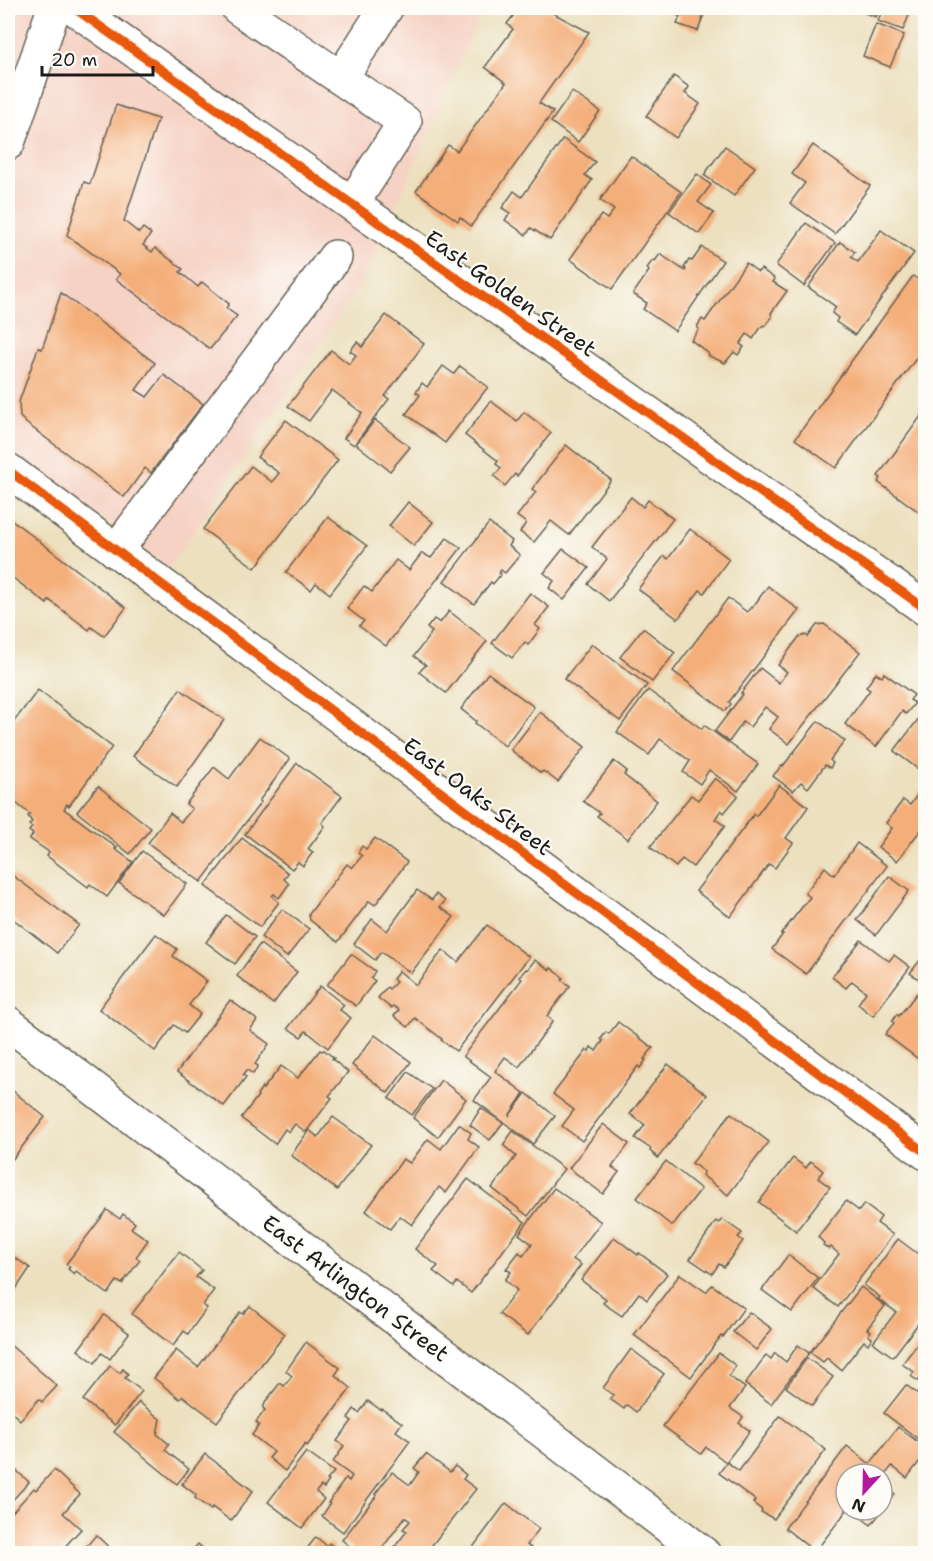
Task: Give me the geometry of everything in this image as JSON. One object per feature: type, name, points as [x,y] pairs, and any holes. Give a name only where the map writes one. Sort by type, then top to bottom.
[{"type":"street","points":[[8,143],[54,8]]},
{"type":"street","name":"East Golden Street","points":[[74,8],[926,609]]},
{"type":"street","points":[[238,8],[405,122],[352,204]]},
{"type":"street","points":[[341,78],[386,8]]},
{"type":"street","points":[[116,551],[335,257]]},
{"type":"street","name":"East Oaks Street","points":[[8,470],[926,1153]]},
{"type":"street","name":"East Arlington Street","points":[[8,1023],[704,1554]]},
{"type":"shaded area","points":[[8,8],[484,8],[362,283],[169,568],[8,449]]},
{"type":"building","points":[[519,8],[543,8],[589,32],[539,103],[553,112],[471,226],[460,217],[458,221],[416,191],[448,145],[457,151],[506,83],[485,67],[513,29],[507,24]]},
{"type":"building","points":[[658,8],[706,8],[698,31],[677,24],[680,16]]},
{"type":"building","points":[[861,8],[879,8],[876,17],[860,11]]},
{"type":"building","points":[[883,8],[912,8],[903,30],[878,21]]},
{"type":"building","points":[[876,24],[904,35],[890,67],[863,56]]},
{"type":"building","points":[[674,76],[689,87],[685,93],[700,104],[676,138],[646,116]]},
{"type":"building","points":[[572,92],[600,111],[578,142],[551,122]]},
{"type":"building","points":[[116,105],[158,119],[124,221],[139,233],[143,228],[151,234],[143,245],[152,252],[155,248],[183,269],[180,272],[198,287],[202,282],[229,304],[226,308],[237,316],[210,349],[116,279],[120,274],[67,235],[84,182],[90,184]]},
{"type":"building","points":[[563,139],[595,162],[585,175],[592,180],[550,240],[531,228],[526,235],[505,220],[510,213],[502,208],[514,191],[522,197]]},
{"type":"building","points":[[813,145],[870,186],[835,234],[790,203],[805,183],[792,174]]},
{"type":"building","points":[[725,146],[755,167],[734,196],[704,175]]},
{"type":"building","points":[[631,156],[681,192],[612,289],[570,259],[601,215],[607,219],[614,210],[600,200]]},
{"type":"building","points":[[697,174],[711,185],[698,202],[714,213],[699,234],[669,212]]},
{"type":"building","points":[[806,223],[835,243],[804,286],[776,265]]},
{"type":"building","points":[[881,230],[914,253],[855,335],[836,322],[838,318],[832,313],[836,307],[808,287],[840,242],[855,252],[851,257],[858,262]]},
{"type":"building","points":[[702,247],[723,261],[675,331],[643,309],[647,303],[633,294],[649,271],[647,268],[660,254],[685,271],[684,268],[689,260],[692,261]]},
{"type":"building","points":[[746,263],[758,272],[761,269],[775,279],[773,282],[787,291],[771,313],[772,317],[766,325],[762,326],[753,339],[747,334],[740,344],[744,347],[738,355],[734,352],[725,363],[709,356],[691,340],[699,329],[697,327],[702,319],[705,321]]},
{"type":"building","points":[[913,276],[926,285],[926,345],[836,468],[795,439]]},
{"type":"building","points":[[61,293],[155,363],[136,390],[147,397],[164,375],[203,404],[151,473],[145,468],[124,497],[20,417],[19,402],[38,348],[42,349]]},
{"type":"building","points":[[386,315],[424,344],[385,396],[389,399],[354,445],[344,438],[362,413],[332,390],[309,421],[288,406],[331,350],[349,364],[356,355],[350,351],[357,342],[362,347]]},
{"type":"building","points":[[443,366],[454,374],[460,366],[488,387],[445,443],[406,414],[420,395],[416,392],[422,383],[427,387]]},
{"type":"building","points":[[491,401],[517,421],[524,412],[551,433],[517,476],[515,474],[505,486],[494,476],[501,468],[496,464],[498,461],[465,435]]},
{"type":"building","points":[[926,409],[926,503],[919,512],[878,482],[881,478],[878,476]]},
{"type":"building","points":[[286,420],[338,460],[255,568],[203,529],[251,466],[272,482],[279,473],[257,457]]},
{"type":"building","points":[[375,420],[410,447],[390,471],[356,444]]},
{"type":"building","points":[[566,445],[611,480],[569,535],[551,521],[534,542],[520,532],[526,523],[517,516],[536,492],[532,489]]},
{"type":"building","points":[[631,497],[643,507],[648,500],[673,519],[609,601],[588,584],[607,559],[592,547]]},
{"type":"building","points":[[408,502],[433,522],[414,546],[389,526]]},
{"type":"building","points":[[8,517],[126,608],[104,636],[91,627],[89,630],[49,600],[47,604],[8,574]]},
{"type":"building","points":[[328,517],[367,546],[330,594],[316,583],[311,590],[286,572]]},
{"type":"building","points":[[489,523],[512,541],[509,546],[520,555],[505,573],[501,570],[499,573],[501,574],[493,584],[491,582],[474,604],[444,581]]},
{"type":"building","points":[[690,529],[729,559],[704,593],[700,590],[678,619],[638,589],[664,556],[668,559]]},
{"type":"building","points":[[447,538],[461,548],[386,646],[359,626],[364,621],[347,608],[364,586],[372,592],[396,560],[409,570],[422,553],[431,558]]},
{"type":"building","points":[[563,549],[589,568],[564,600],[549,588],[554,581],[544,573]]},
{"type":"building","points":[[768,586],[799,610],[729,702],[731,704],[725,711],[673,671],[728,598],[747,612]]},
{"type":"building","points":[[530,593],[549,607],[535,625],[540,629],[528,645],[525,642],[512,658],[492,643]]},
{"type":"building","points":[[449,611],[487,641],[446,693],[419,672],[426,665],[414,656],[432,632],[427,628],[434,619],[440,623]]},
{"type":"building","points":[[824,624],[860,652],[789,744],[769,729],[778,717],[765,707],[750,727],[743,722],[729,742],[715,731],[760,668],[779,683],[787,672],[778,665],[799,637],[806,635],[808,637],[817,625]]},
{"type":"building","points":[[643,628],[675,653],[652,682],[620,657]]},
{"type":"building","points":[[592,644],[647,685],[620,721],[564,679]]},
{"type":"building","points":[[488,673],[534,707],[505,746],[461,709]]},
{"type":"building","points":[[876,673],[882,677],[884,673],[914,695],[910,700],[915,703],[906,714],[902,711],[876,747],[845,724],[870,690],[866,687]]},
{"type":"building","points":[[180,689],[224,720],[177,787],[133,756]]},
{"type":"building","points":[[38,690],[112,747],[69,806],[67,804],[64,809],[133,862],[107,897],[90,884],[88,887],[47,856],[49,852],[30,839],[33,834],[29,831],[32,827],[29,825],[32,822],[28,816],[30,814],[8,797],[8,735],[12,730],[9,728]]},
{"type":"building","points":[[648,690],[702,729],[704,725],[758,764],[738,791],[709,770],[700,784],[683,772],[690,761],[660,739],[649,755],[617,732]]},
{"type":"building","points":[[926,709],[926,775],[894,751]]},
{"type":"building","points":[[540,712],[585,747],[558,782],[543,771],[541,773],[511,750]]},
{"type":"building","points":[[818,721],[845,741],[830,760],[833,763],[830,768],[825,765],[808,788],[801,782],[793,791],[773,776]]},
{"type":"building","points":[[260,737],[290,759],[201,882],[148,843],[170,813],[181,822],[192,809],[186,804],[214,767],[229,779]]},
{"type":"building","points":[[614,761],[627,771],[624,775],[657,801],[628,839],[597,816],[600,813],[583,801]]},
{"type":"building","points":[[297,763],[342,796],[322,823],[325,826],[308,849],[313,852],[303,866],[298,862],[292,869],[245,834]]},
{"type":"building","points":[[715,778],[738,796],[724,813],[721,810],[715,819],[725,826],[693,867],[682,859],[676,867],[650,847],[691,795],[698,800]]},
{"type":"building","points":[[926,783],[926,823],[897,861],[878,847],[892,828],[886,823],[903,800],[910,805]]},
{"type":"building","points":[[779,785],[808,807],[786,838],[793,843],[775,868],[769,864],[730,917],[696,891],[754,814],[756,816]]},
{"type":"building","points":[[98,786],[151,828],[130,854],[77,812]]},
{"type":"building","points":[[242,838],[288,873],[284,879],[289,884],[279,898],[274,894],[272,896],[279,902],[260,927],[205,886]]},
{"type":"building","points":[[375,838],[407,862],[375,905],[369,901],[338,942],[310,920],[309,914],[347,864],[352,868],[362,856],[358,853],[362,846],[366,849]]},
{"type":"building","points":[[857,843],[887,866],[806,974],[772,949],[810,897],[805,893],[825,867],[834,875]]},
{"type":"building","points":[[142,851],[187,884],[164,915],[119,883]]},
{"type":"building","points":[[8,872],[79,925],[57,953],[8,915]]},
{"type":"building","points":[[889,876],[909,891],[876,935],[857,920]]},
{"type":"building","points":[[417,890],[432,900],[436,894],[445,901],[440,907],[454,917],[411,973],[381,952],[375,960],[354,944],[372,919],[387,931]]},
{"type":"building","points":[[282,909],[309,929],[287,957],[261,937]]},
{"type":"building","points":[[226,915],[255,937],[235,964],[206,942]]},
{"type":"building","points":[[487,925],[529,957],[456,1051],[415,1018],[408,1027],[394,1016],[399,1010],[393,1006],[391,1008],[378,998],[387,987],[389,989],[396,982],[393,979],[399,971],[416,985],[443,950],[458,962]]},
{"type":"building","points":[[156,934],[177,949],[173,956],[207,981],[189,1005],[200,1014],[185,1033],[174,1025],[155,1051],[99,1009]]},
{"type":"building","points":[[861,940],[889,961],[894,955],[910,967],[873,1016],[858,1004],[866,992],[852,981],[846,988],[832,977]]},
{"type":"building","points":[[260,944],[297,972],[273,1004],[237,976]]},
{"type":"building","points":[[926,953],[926,984],[910,973]]},
{"type":"building","points":[[351,954],[375,971],[371,978],[375,981],[356,1006],[327,985]]},
{"type":"building","points":[[535,960],[550,970],[551,968],[570,986],[547,1016],[553,1021],[519,1067],[505,1057],[495,1071],[524,1093],[509,1116],[526,1093],[555,1116],[533,1144],[474,1100],[491,1077],[463,1056],[522,979],[519,977]]},
{"type":"building","points":[[320,986],[344,1005],[340,1010],[351,1018],[328,1048],[306,1031],[301,1037],[288,1028]]},
{"type":"building","points":[[917,993],[922,997],[926,994],[925,1064],[885,1034],[894,1023],[892,1021],[897,1014],[899,1016]]},
{"type":"building","points":[[230,1000],[257,1020],[250,1030],[269,1044],[255,1064],[258,1066],[253,1074],[247,1070],[243,1075],[246,1077],[224,1106],[177,1072]]},
{"type":"building","points":[[618,1022],[653,1048],[640,1068],[638,1066],[582,1141],[562,1126],[574,1110],[553,1094],[587,1050],[589,1051],[591,1047],[596,1051],[606,1032],[609,1034]]},
{"type":"building","points":[[375,1035],[411,1062],[388,1093],[352,1065]]},
{"type":"building","points":[[320,1050],[324,1050],[348,1072],[329,1096],[332,1098],[306,1132],[295,1124],[289,1132],[285,1129],[275,1144],[241,1118],[262,1087],[263,1089],[281,1066],[298,1078]]},
{"type":"building","points":[[668,1064],[707,1095],[658,1158],[650,1151],[651,1149],[635,1138],[645,1125],[630,1114]]},
{"type":"building","points":[[408,1072],[432,1089],[412,1115],[389,1098]]},
{"type":"building","points":[[441,1080],[466,1099],[438,1137],[413,1118]]},
{"type":"building","points":[[8,1087],[45,1117],[8,1165]]},
{"type":"building","points":[[481,1108],[503,1123],[490,1140],[470,1125]]},
{"type":"building","points":[[731,1113],[769,1142],[728,1195],[702,1175],[704,1172],[692,1163]]},
{"type":"building","points":[[333,1117],[371,1145],[337,1190],[291,1155],[309,1130],[318,1137]]},
{"type":"building","points":[[459,1124],[471,1133],[468,1139],[479,1147],[446,1193],[439,1187],[412,1225],[400,1216],[390,1229],[366,1211],[403,1159],[410,1163],[428,1139],[441,1149]]},
{"type":"building","points":[[603,1124],[629,1144],[612,1167],[619,1172],[603,1194],[569,1168]]},
{"type":"building","points":[[513,1131],[564,1169],[528,1216],[492,1188],[516,1156],[503,1145]]},
{"type":"building","points":[[793,1158],[806,1168],[811,1161],[823,1171],[818,1178],[830,1187],[796,1231],[759,1202]]},
{"type":"building","points":[[666,1161],[701,1189],[672,1226],[637,1198]]},
{"type":"building","points":[[468,1179],[525,1222],[471,1293],[457,1282],[454,1287],[433,1271],[438,1266],[415,1249]]},
{"type":"building","points":[[554,1188],[601,1222],[573,1259],[581,1265],[528,1335],[499,1314],[517,1290],[505,1280],[511,1272],[506,1269],[519,1252],[523,1256],[532,1244],[519,1234]]},
{"type":"building","points":[[846,1201],[859,1211],[864,1204],[881,1217],[877,1223],[893,1235],[838,1307],[813,1288],[839,1254],[831,1247],[829,1249],[823,1245],[824,1243],[818,1237]]},
{"type":"building","points":[[107,1210],[120,1219],[123,1214],[135,1223],[131,1228],[148,1240],[136,1257],[140,1260],[122,1284],[117,1281],[108,1294],[76,1271],[74,1274],[66,1264]]},
{"type":"building","points":[[722,1219],[742,1233],[738,1237],[743,1241],[724,1267],[719,1264],[712,1274],[690,1259],[716,1221],[719,1223]]},
{"type":"building","points":[[614,1237],[667,1274],[647,1300],[639,1293],[622,1316],[603,1303],[606,1299],[581,1280]]},
{"type":"building","points":[[898,1239],[926,1260],[926,1313],[893,1357],[873,1342],[896,1312],[864,1285]]},
{"type":"building","points":[[179,1252],[202,1270],[196,1277],[214,1290],[203,1305],[207,1308],[188,1334],[184,1331],[173,1346],[132,1314]]},
{"type":"building","points":[[8,1253],[30,1268],[8,1301]]},
{"type":"building","points":[[788,1255],[818,1278],[792,1312],[762,1290]]},
{"type":"building","points":[[680,1274],[706,1292],[712,1285],[744,1308],[691,1377],[634,1335]]},
{"type":"building","points":[[861,1287],[885,1306],[867,1329],[871,1331],[868,1335],[872,1338],[868,1344],[864,1341],[841,1370],[827,1358],[823,1362],[810,1352]]},
{"type":"building","points":[[250,1306],[285,1334],[217,1422],[183,1396],[180,1399],[154,1378],[176,1350],[198,1367],[240,1312],[243,1314]]},
{"type":"building","points":[[749,1312],[772,1329],[756,1350],[733,1332]]},
{"type":"building","points":[[104,1315],[129,1333],[110,1359],[102,1353],[95,1363],[78,1350]]},
{"type":"building","points":[[926,1333],[926,1381],[921,1378],[918,1381],[911,1376],[914,1372],[902,1364]]},
{"type":"building","points":[[306,1342],[340,1368],[335,1375],[351,1388],[285,1471],[269,1458],[274,1452],[252,1435],[259,1425],[256,1422],[265,1410],[263,1408],[266,1401],[280,1383],[284,1386],[292,1376],[286,1371]]},
{"type":"building","points":[[8,1343],[57,1386],[42,1402],[39,1399],[20,1420],[8,1409]]},
{"type":"building","points":[[798,1345],[809,1353],[771,1404],[745,1384],[766,1355],[771,1359],[775,1353],[786,1362]]},
{"type":"building","points":[[631,1349],[664,1374],[636,1412],[627,1405],[624,1409],[610,1399],[613,1395],[603,1388]]},
{"type":"building","points":[[719,1353],[736,1366],[729,1376],[745,1388],[730,1408],[743,1417],[739,1423],[750,1431],[726,1462],[706,1447],[701,1454],[663,1426]]},
{"type":"building","points":[[807,1358],[833,1377],[812,1406],[786,1387]]},
{"type":"building","points":[[110,1366],[120,1373],[123,1369],[128,1374],[125,1378],[142,1391],[115,1425],[83,1400]]},
{"type":"building","points":[[906,1385],[926,1396],[926,1445],[884,1413]]},
{"type":"building","points":[[368,1401],[402,1423],[396,1431],[410,1441],[343,1532],[322,1516],[330,1504],[328,1503],[346,1478],[349,1481],[352,1476],[333,1462],[344,1446],[337,1441],[352,1421],[348,1418],[354,1409],[359,1413]]},
{"type":"building","points":[[139,1402],[160,1419],[157,1434],[169,1444],[165,1450],[189,1469],[177,1484],[114,1432]]},
{"type":"building","points":[[780,1416],[826,1450],[774,1519],[761,1512],[762,1510],[753,1503],[755,1500],[719,1473],[727,1462],[739,1471]]},
{"type":"building","points":[[898,1427],[926,1448],[926,1453],[907,1478],[894,1468],[894,1462],[872,1462]]},
{"type":"building","points":[[847,1446],[867,1462],[835,1462]]},
{"type":"building","points":[[306,1452],[334,1472],[324,1488],[321,1486],[316,1492],[324,1499],[302,1528],[268,1502]]},
{"type":"building","points":[[205,1454],[253,1491],[231,1521],[195,1498],[196,1495],[182,1484]]},
{"type":"building","points":[[426,1454],[450,1472],[455,1466],[466,1475],[463,1479],[476,1489],[425,1554],[399,1554],[393,1549],[407,1531],[403,1529],[410,1521],[405,1517],[378,1554],[359,1554],[342,1540],[392,1472],[410,1485],[419,1472],[414,1468]]},
{"type":"building","points":[[8,1463],[29,1482],[8,1505]]},
{"type":"building","points":[[834,1463],[834,1522],[838,1522],[815,1552],[785,1528]]},
{"type":"building","points":[[54,1470],[80,1494],[63,1513],[81,1529],[58,1554],[13,1554],[8,1549],[8,1517]]},
{"type":"building","points":[[506,1503],[539,1529],[527,1545],[531,1548],[527,1554],[468,1554]]},
{"type":"building","points":[[96,1535],[116,1554],[80,1554]]},
{"type":"building","points":[[316,1537],[327,1546],[329,1543],[335,1548],[331,1554],[303,1554]]},
{"type":"building","points":[[198,1544],[209,1554],[189,1554]]},
{"type":"building","points":[[570,1547],[579,1554],[565,1554]]},
{"type":"cycle path","points":[[74,8],[926,609]]},
{"type":"cycle path","points":[[8,470],[926,1153]]}]
